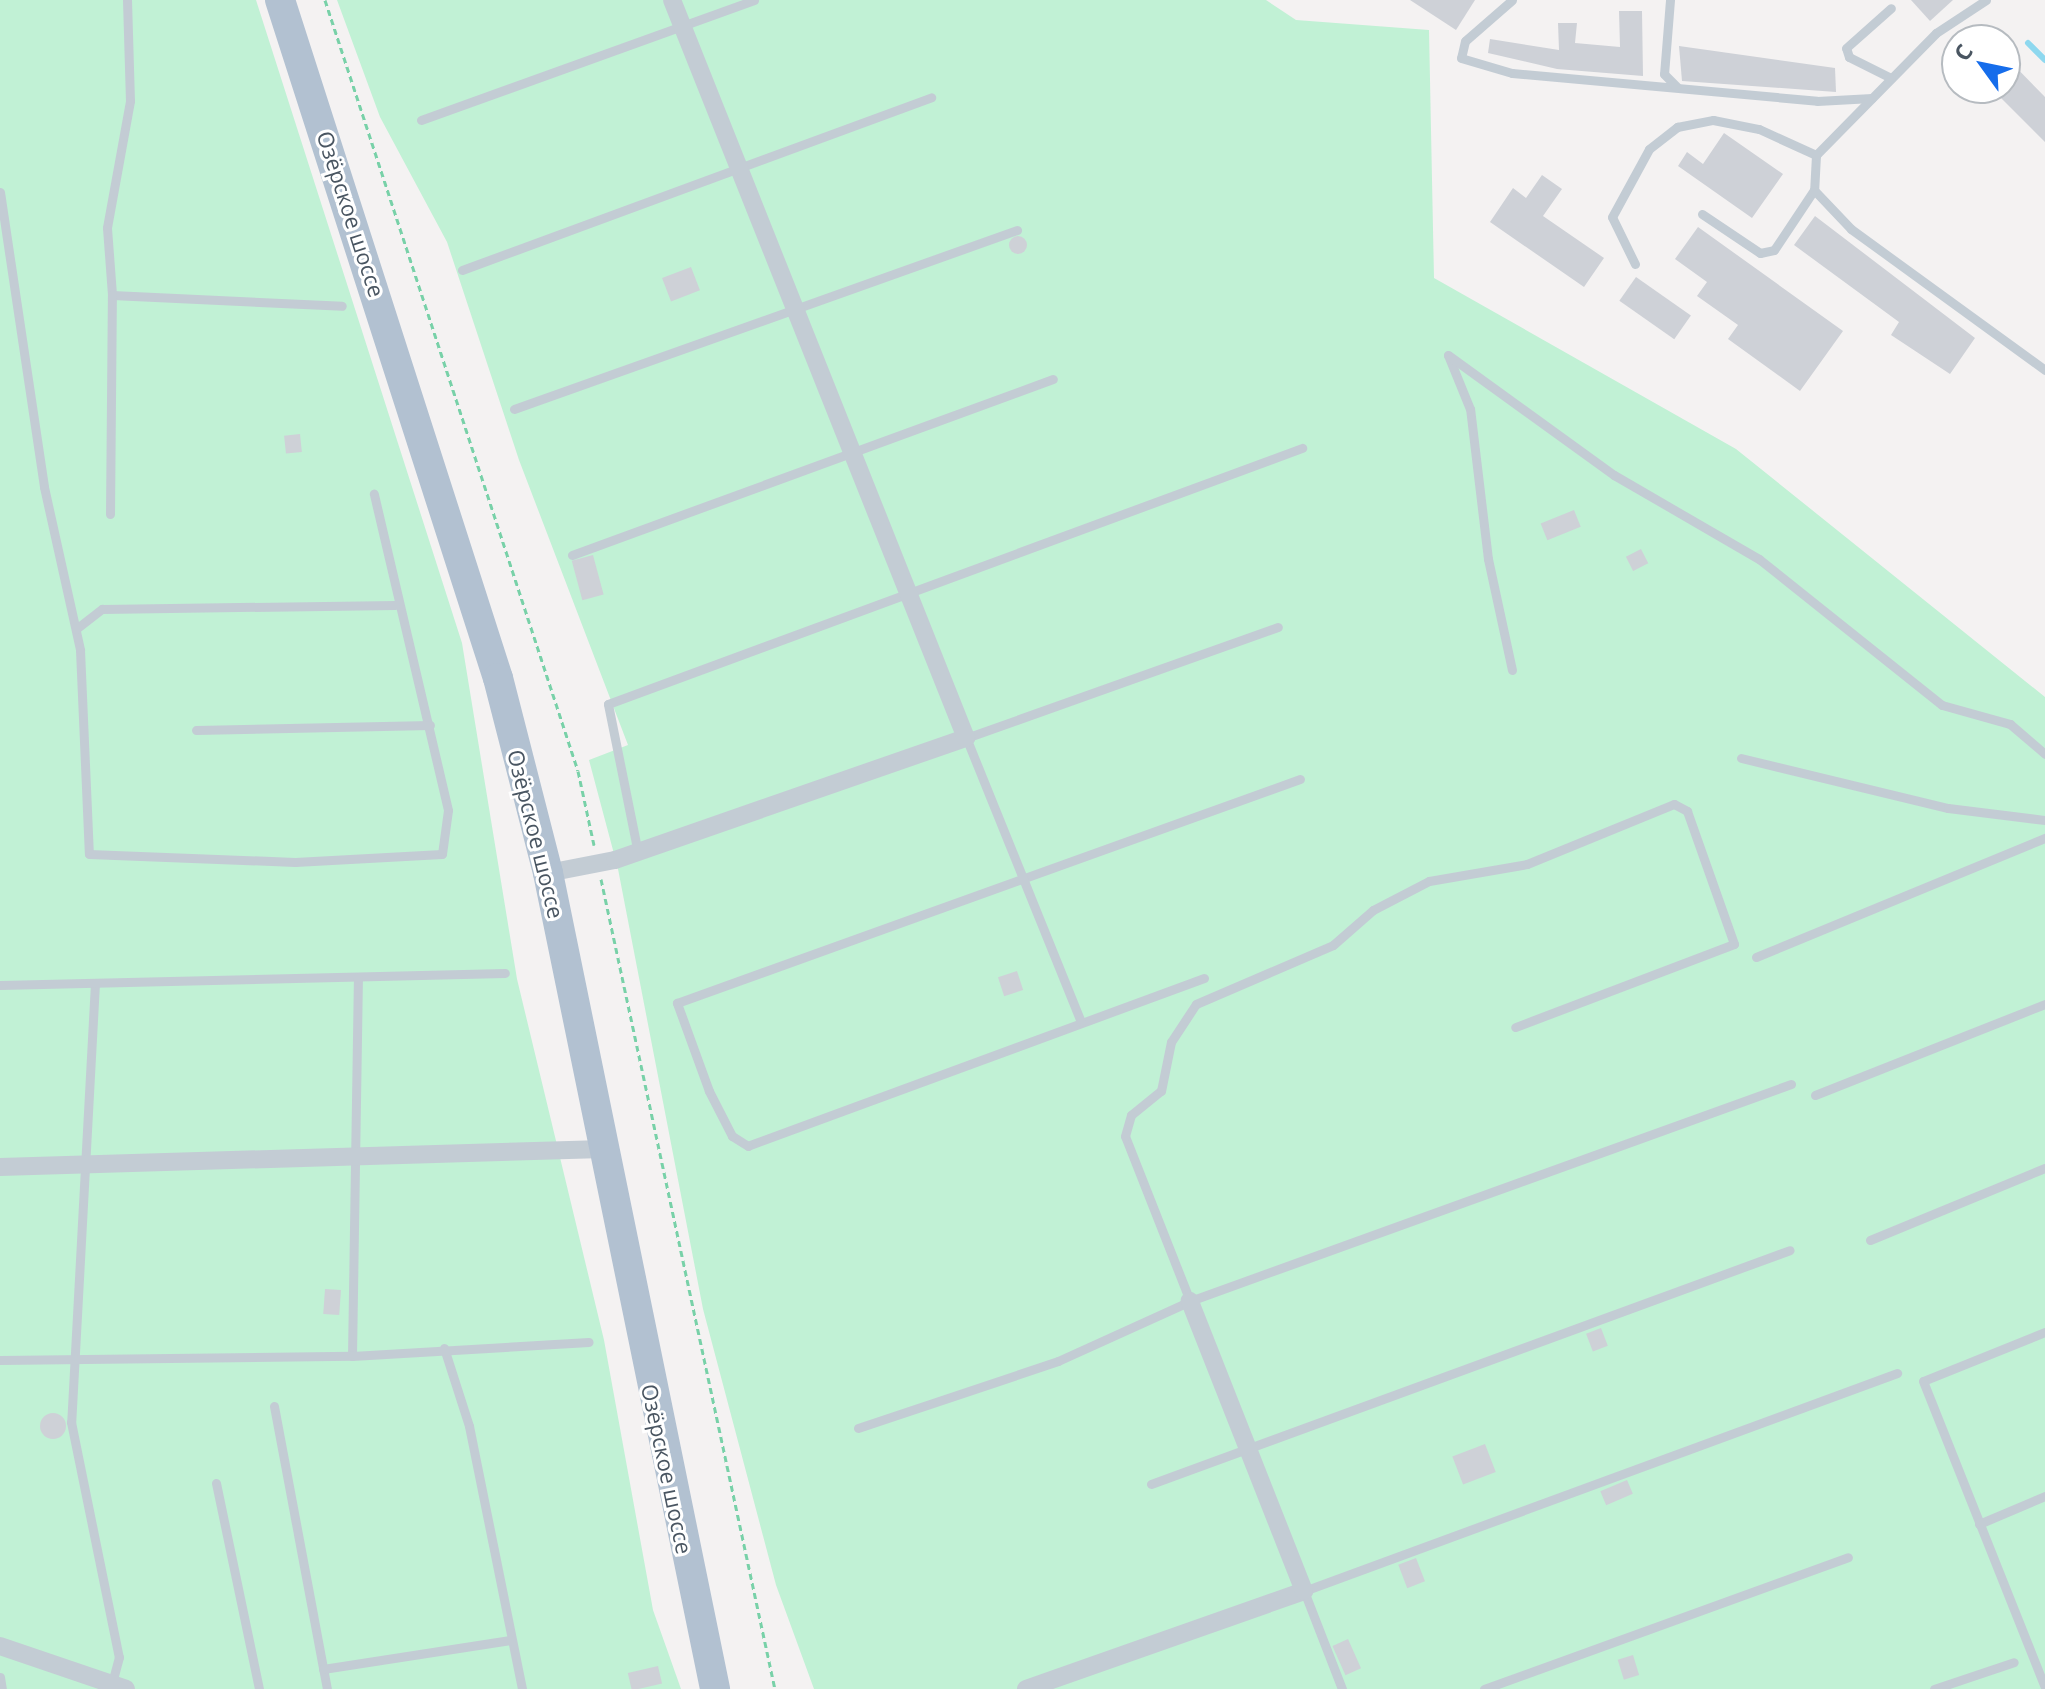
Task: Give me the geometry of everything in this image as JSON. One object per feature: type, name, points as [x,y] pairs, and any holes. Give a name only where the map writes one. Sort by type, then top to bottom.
[{"type":"main road","name":"Озёрское шоссе","points":[[280,0],[489,648],[548,873],[715,1689]]},
{"type":"street","points":[[548,873],[638,853],[966,738],[672,0]]},
{"type":"street","points":[[0,1167],[87,1167],[604,1149]]},
{"type":"street","points":[[1026,1689],[1304,1591],[1190,1301]]},
{"type":"street","points":[[0,1646],[120,1685]]},
{"type":"lane","points":[[110,514],[112,295],[107,228],[130,101],[127,0]]},
{"type":"lane","points":[[421,120],[754,0]]},
{"type":"lane","points":[[1512,0],[1465,41],[1461,58],[1512,73],[1817,101],[1872,98]]},
{"type":"lane","points":[[1670,0],[1664,74],[1677,87]]},
{"type":"lane","points":[[1702,214],[1760,253],[1774,250],[1814,190],[1816,155],[1936,33],[1986,0]]},
{"type":"lane","points":[[1891,8],[1846,48],[1849,57],[1891,78]]},
{"type":"lane","points":[[462,270],[737,164],[931,97]]},
{"type":"lane","points":[[1635,264],[1612,217],[1649,149],[1677,127],[1728,123],[1816,155]]},
{"type":"lane","points":[[1814,190],[1851,229],[2045,370]]},
{"type":"lane","points":[[0,192],[44,487],[76,629],[89,854],[295,862],[442,854],[448,810],[430,725],[395,605],[374,494]]},
{"type":"lane","points":[[514,409],[797,312],[1017,230]]},
{"type":"lane","points":[[112,295],[342,306]]},
{"type":"lane","points":[[1512,670],[1488,559],[1470,409],[1448,355],[1614,475],[1759,559],[1942,705],[2010,724],[2045,754]]},
{"type":"lane","points":[[572,555],[1053,379]]},
{"type":"lane","points":[[638,853],[608,704],[1302,448]]},
{"type":"lane","points":[[76,629],[102,609],[395,605]]},
{"type":"lane","points":[[1081,1022],[966,738],[1278,627]]},
{"type":"lane","points":[[196,730],[430,725]]},
{"type":"lane","points":[[1741,758],[1948,808],[2045,820]]},
{"type":"lane","points":[[1204,978],[748,1146],[732,1136],[709,1091],[677,1003],[1300,779]]},
{"type":"lane","points":[[1190,1301],[1125,1136],[1131,1115],[1161,1091],[1171,1042],[1196,1004],[1333,945],[1373,910],[1429,881],[1527,864],[1674,804],[1687,811],[1734,944],[1515,1027]]},
{"type":"lane","points":[[1756,957],[2045,838]]},
{"type":"lane","points":[[0,985],[505,973]]},
{"type":"lane","points":[[352,1356],[358,977]]},
{"type":"lane","points":[[95,983],[77,1359],[71,1422],[119,1657],[120,1685]]},
{"type":"lane","points":[[1815,1095],[2045,1004]]},
{"type":"lane","points":[[858,1428],[1058,1361],[1190,1301],[1791,1084]]},
{"type":"lane","points":[[1870,1240],[2045,1168]]},
{"type":"lane","points":[[1151,1484],[1247,1446],[1790,1250]]},
{"type":"lane","points":[[2045,1332],[1923,1381],[2045,1687]]},
{"type":"lane","points":[[0,1360],[352,1356],[444,1348],[589,1342]]},
{"type":"lane","points":[[444,1348],[472,1440],[522,1689]]},
{"type":"lane","points":[[1342,1689],[1304,1591],[1897,1373]]},
{"type":"lane","points":[[274,1406],[327,1689]]},
{"type":"lane","points":[[216,1483],[259,1689]]},
{"type":"lane","points":[[1979,1524],[2045,1496]]},
{"type":"lane","points":[[1484,1689],[1848,1557]]},
{"type":"lane","points":[[323,1669],[511,1640]]},
{"type":"lane","points":[[2034,1662],[2045,1657]]},
{"type":"lane","points":[[1934,1689],[2014,1662]]},
{"type":"lane","points":[[0,1677],[2,1689]]},
{"type":"path","points":[[325,0],[578,771],[775,1689]]},
{"type":"green space","points":[[0,0],[256,0],[462,643],[517,979],[604,1340],[653,1610],[681,1689],[0,1689]]},
{"type":"green space","points":[[337,0],[1266,0],[1296,20],[1429,30],[1434,278],[1736,449],[2045,697],[2045,1689],[814,1689],[776,1585],[703,1309],[618,869],[589,760],[628,745],[519,460],[447,242],[380,117]]},
{"type":"building","points":[[1410,0],[1475,0],[1456,30]]},
{"type":"building","points":[[1911,0],[1953,0],[1930,21]]},
{"type":"building","points":[[1619,11],[1642,11],[1643,76],[1557,69],[1488,53],[1490,39],[1559,50],[1558,23],[1577,23],[1575,43],[1620,47]]},
{"type":"building","points":[[1679,46],[1835,68],[1836,92],[1682,81]]},
{"type":"building","points":[[2021,72],[2045,97],[2045,142],[2007,104],[2021,104]]},
{"type":"building","points":[[1724,133],[1783,174],[1752,218],[1678,166],[1687,152],[1703,164]]},
{"type":"building","points":[[1542,175],[1562,189],[1543,216],[1604,258],[1584,287],[1490,222],[1513,188],[1526,198]]},
{"type":"building","points":[[1815,216],[1975,338],[1950,374],[1891,335],[1899,322],[1794,245]]},
{"type":"building","points":[[1698,227],[1843,331],[1800,391],[1728,339],[1738,325],[1697,296],[1707,282],[1675,259]]},
{"type":"building","points":[[1014,236],[1022,236],[1027,245],[1025,252],[1014,254],[1009,249],[1009,241]]},
{"type":"building","points":[[691,267],[700,290],[671,301],[662,278]]},
{"type":"building","points":[[1636,277],[1691,315],[1674,339],[1619,301]]},
{"type":"building","points":[[300,434],[302,452],[286,454],[284,436]]},
{"type":"building","points":[[1574,510],[1581,527],[1547,540],[1541,523]]},
{"type":"building","points":[[1641,549],[1648,563],[1633,571],[1626,557]]},
{"type":"building","points":[[593,555],[604,595],[582,600],[572,561]]},
{"type":"building","points":[[1017,971],[1023,990],[1004,996],[998,977]]},
{"type":"building","points":[[325,1289],[341,1290],[339,1315],[323,1314]]},
{"type":"building","points":[[1601,1328],[1608,1346],[1593,1351],[1586,1334]]},
{"type":"building","points":[[53,1413],[62,1417],[66,1426],[62,1435],[53,1439],[44,1435],[40,1426],[44,1417]]},
{"type":"building","points":[[1485,1444],[1496,1472],[1463,1485],[1452,1457]]},
{"type":"building","points":[[1627,1480],[1633,1494],[1606,1505],[1600,1491]]},
{"type":"building","points":[[1416,1558],[1425,1581],[1407,1588],[1398,1565]]},
{"type":"building","points":[[1348,1639],[1361,1668],[1345,1675],[1332,1646]]},
{"type":"building","points":[[1633,1655],[1639,1675],[1624,1680],[1618,1660]]},
{"type":"building","points":[[658,1666],[662,1684],[631,1689],[628,1673]]},
{"type":"waterway","points":[[2028,43],[2045,60]]}]
